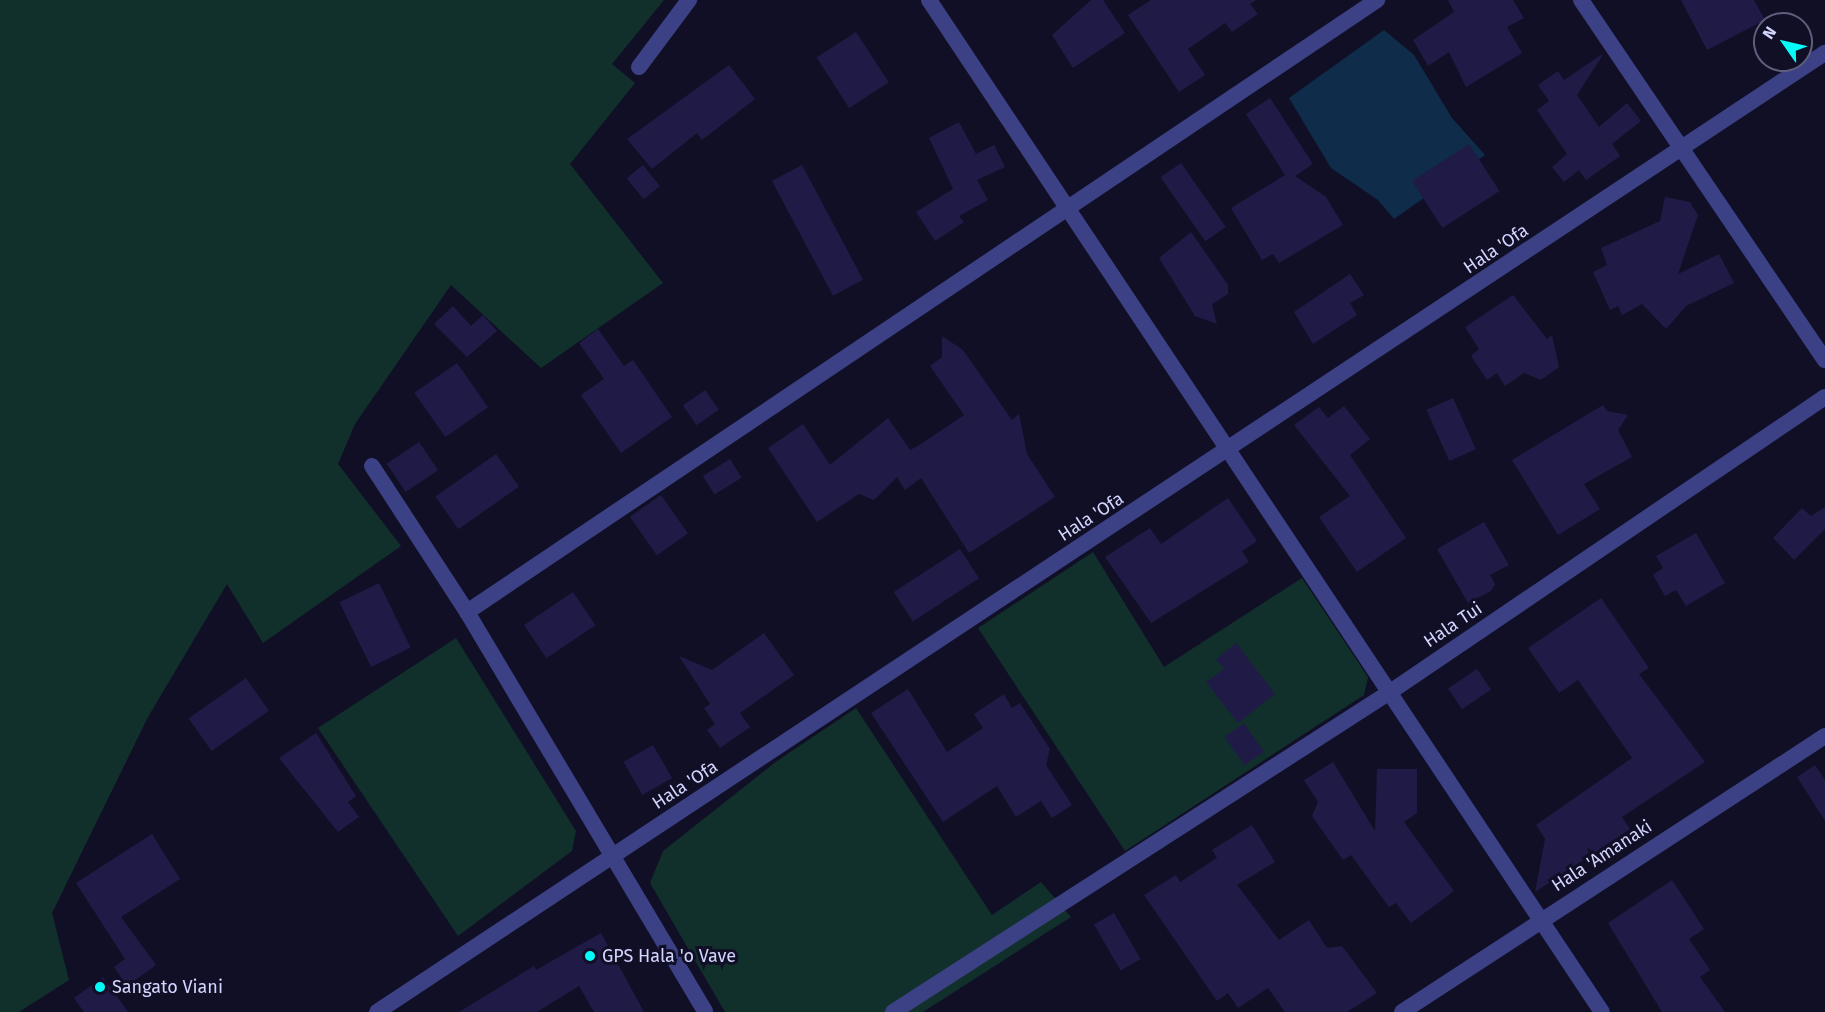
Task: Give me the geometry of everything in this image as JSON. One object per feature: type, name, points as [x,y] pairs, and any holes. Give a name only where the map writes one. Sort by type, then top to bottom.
[{"type":"street","points":[[639,67],[689,0]]},
{"type":"street","points":[[929,0],[1066,209],[1393,690],[1602,1012]]},
{"type":"street","points":[[467,612],[1377,0]]},
{"type":"street","points":[[1581,0],[1679,150],[1825,360]]},
{"type":"street","name":"Hala 'Ofa","points":[[377,1012],[1229,450],[1825,53]]},
{"type":"street","name":"Hala Tui","points":[[893,1012],[1097,878],[1393,690],[1825,397]]},
{"type":"street","points":[[372,466],[467,612],[705,1012]]},
{"type":"street","name":"Hala 'Amanaki","points":[[1402,1012],[1540,919],[1825,736]]},
{"type":"green space","points":[[0,0],[664,0],[612,64],[635,83],[570,164],[663,283],[541,368],[451,285],[355,424],[338,464],[401,546],[263,643],[227,584],[148,717],[52,913],[69,980],[19,1012],[0,1012]]},
{"type":"green space","points":[[1093,552],[1164,667],[1302,578],[1368,677],[1364,695],[1125,851],[978,628]]},
{"type":"green space","points":[[456,638],[576,831],[572,851],[458,936],[318,728]]},
{"type":"green space","points":[[856,708],[992,915],[1041,882],[1071,917],[923,1012],[725,1012],[650,883],[663,851],[777,761]]},
{"type":"water","points":[[1384,30],[1414,55],[1452,118],[1485,155],[1394,219],[1378,200],[1331,168],[1289,98]]},
{"type":"building","points":[[1091,0],[1103,0],[1125,33],[1073,68],[1052,35]]},
{"type":"building","points":[[1151,0],[1256,0],[1250,4],[1258,14],[1232,32],[1225,23],[1188,49],[1205,75],[1179,92],[1128,15]]},
{"type":"building","points":[[1448,0],[1513,0],[1524,18],[1507,27],[1522,53],[1466,87],[1449,52],[1428,66],[1413,40],[1454,12]]},
{"type":"building","points":[[1681,0],[1754,0],[1761,12],[1753,12],[1753,26],[1707,50]]},
{"type":"building","points":[[856,32],[889,82],[849,108],[817,58]]},
{"type":"building","points":[[1604,53],[1577,95],[1599,127],[1627,103],[1641,121],[1612,144],[1620,156],[1586,180],[1579,170],[1564,182],[1552,167],[1567,154],[1537,110],[1549,101],[1538,85],[1558,71],[1564,80]]},
{"type":"building","points":[[729,65],[755,99],[702,140],[697,133],[652,169],[627,139]]},
{"type":"building","points":[[1270,98],[1313,164],[1295,176],[1326,197],[1343,225],[1279,263],[1273,254],[1262,260],[1231,208],[1285,175],[1246,114]]},
{"type":"building","points":[[959,122],[976,154],[994,145],[1005,167],[977,180],[988,200],[959,216],[964,222],[935,241],[916,212],[953,189],[929,138]]},
{"type":"building","points":[[1469,144],[1499,191],[1442,228],[1412,181]]},
{"type":"building","points":[[1181,163],[1226,227],[1205,241],[1161,177]]},
{"type":"building","points":[[643,165],[660,186],[644,199],[627,178]]},
{"type":"building","points":[[802,165],[863,280],[833,296],[772,181]]},
{"type":"building","points":[[1665,197],[1690,202],[1698,215],[1678,274],[1719,254],[1734,283],[1686,306],[1666,329],[1642,304],[1622,315],[1618,306],[1610,310],[1593,272],[1607,265],[1601,248],[1660,221]]},
{"type":"building","points":[[1191,232],[1228,285],[1228,294],[1212,304],[1217,324],[1195,316],[1159,258]]},
{"type":"building","points":[[1350,274],[1364,295],[1350,303],[1357,315],[1313,344],[1294,312]]},
{"type":"building","points":[[1513,295],[1547,339],[1552,335],[1559,367],[1541,380],[1524,373],[1505,386],[1497,373],[1487,380],[1471,356],[1479,349],[1465,327]]},
{"type":"building","points":[[453,306],[471,326],[483,315],[497,331],[467,357],[434,324]]},
{"type":"building","points":[[598,329],[624,366],[633,360],[672,417],[621,453],[581,395],[604,379],[579,343]]},
{"type":"building","points":[[942,336],[963,350],[1012,420],[1019,414],[1027,454],[1055,497],[969,553],[921,478],[905,490],[897,477],[874,500],[859,494],[817,522],[768,448],[803,424],[830,465],[888,418],[910,450],[918,446],[964,415],[930,366],[942,357]]},
{"type":"building","points":[[457,363],[488,407],[445,437],[414,393]]},
{"type":"building","points":[[705,390],[719,410],[697,425],[683,405]]},
{"type":"building","points":[[1453,398],[1476,449],[1449,461],[1427,410]]},
{"type":"building","points":[[1603,405],[1607,411],[1628,415],[1618,430],[1632,457],[1584,484],[1600,509],[1558,535],[1512,460]]},
{"type":"building","points":[[1344,406],[1370,439],[1350,455],[1406,538],[1357,572],[1319,517],[1350,496],[1294,425],[1319,407],[1328,418]]},
{"type":"building","points":[[419,442],[438,470],[406,492],[387,464]]},
{"type":"building","points":[[496,454],[519,487],[458,529],[435,496]]},
{"type":"building","points":[[730,459],[742,478],[715,495],[703,476]]},
{"type":"building","points":[[661,495],[688,534],[657,555],[630,517]]},
{"type":"building","points":[[1228,498],[1257,541],[1242,551],[1249,562],[1151,623],[1105,557],[1150,528],[1161,544]]},
{"type":"building","points":[[1825,507],[1825,529],[1794,560],[1773,538],[1802,508],[1811,516]]},
{"type":"building","points":[[1484,522],[1509,565],[1490,575],[1495,584],[1491,591],[1468,603],[1437,549]]},
{"type":"building","points":[[1696,533],[1725,583],[1686,606],[1676,590],[1665,596],[1653,575],[1663,568],[1656,556]]},
{"type":"building","points":[[960,549],[979,578],[913,621],[894,592]]},
{"type":"building","points":[[379,583],[411,648],[371,667],[339,602]]},
{"type":"building","points":[[573,592],[595,625],[546,658],[524,625]]},
{"type":"building","points":[[1601,598],[1649,668],[1639,674],[1705,762],[1622,817],[1630,829],[1535,892],[1545,839],[1536,825],[1632,758],[1578,680],[1559,693],[1528,648]]},
{"type":"building","points":[[764,633],[794,675],[740,713],[750,727],[720,748],[707,730],[715,724],[704,708],[710,704],[679,656],[712,670]]},
{"type":"building","points":[[1236,643],[1275,694],[1238,723],[1206,682],[1224,669],[1216,659]]},
{"type":"building","points":[[1477,669],[1491,690],[1462,709],[1448,689]]},
{"type":"building","points":[[246,678],[269,711],[212,751],[189,718]]},
{"type":"building","points":[[908,689],[947,752],[983,728],[974,714],[1004,694],[1012,708],[1020,703],[1050,749],[1046,765],[1072,805],[1052,818],[1041,801],[1016,817],[997,786],[943,822],[871,713]]},
{"type":"building","points":[[1244,723],[1264,752],[1244,765],[1224,737]]},
{"type":"building","points":[[316,733],[356,796],[348,802],[359,817],[338,832],[279,758]]},
{"type":"building","points":[[653,745],[672,778],[643,795],[624,762]]},
{"type":"building","points":[[1333,762],[1375,831],[1377,769],[1417,769],[1417,813],[1404,822],[1454,891],[1411,923],[1396,903],[1389,907],[1351,855],[1343,860],[1312,816],[1318,802],[1304,780]]},
{"type":"building","points":[[1815,765],[1825,780],[1825,821],[1797,777]]},
{"type":"building","points":[[1252,825],[1275,862],[1237,885],[1279,940],[1309,920],[1327,948],[1342,946],[1377,993],[1347,1012],[1285,1012],[1268,988],[1238,1008],[1228,993],[1217,1001],[1144,895],[1176,875],[1180,882],[1217,858],[1212,850]]},
{"type":"building","points":[[152,834],[180,879],[121,917],[156,965],[127,986],[114,967],[125,959],[76,883]]},
{"type":"building","points":[[1672,880],[1704,929],[1689,939],[1710,970],[1700,977],[1725,1012],[1662,1012],[1608,923]]},
{"type":"building","points":[[1114,913],[1140,959],[1121,970],[1094,924]]},
{"type":"building","points":[[601,933],[644,1012],[594,1012],[579,986],[537,1012],[459,1012],[534,966],[536,970]]},
{"type":"building","name":"Sangato Viani","points":[[103,977],[128,1012],[84,1012],[74,998]]},
{"type":"place","name":"GPS Hala 'o Vave","points":[[590,956]]},
{"type":"place","name":"Sangato Viani","points":[[100,987]]}]
